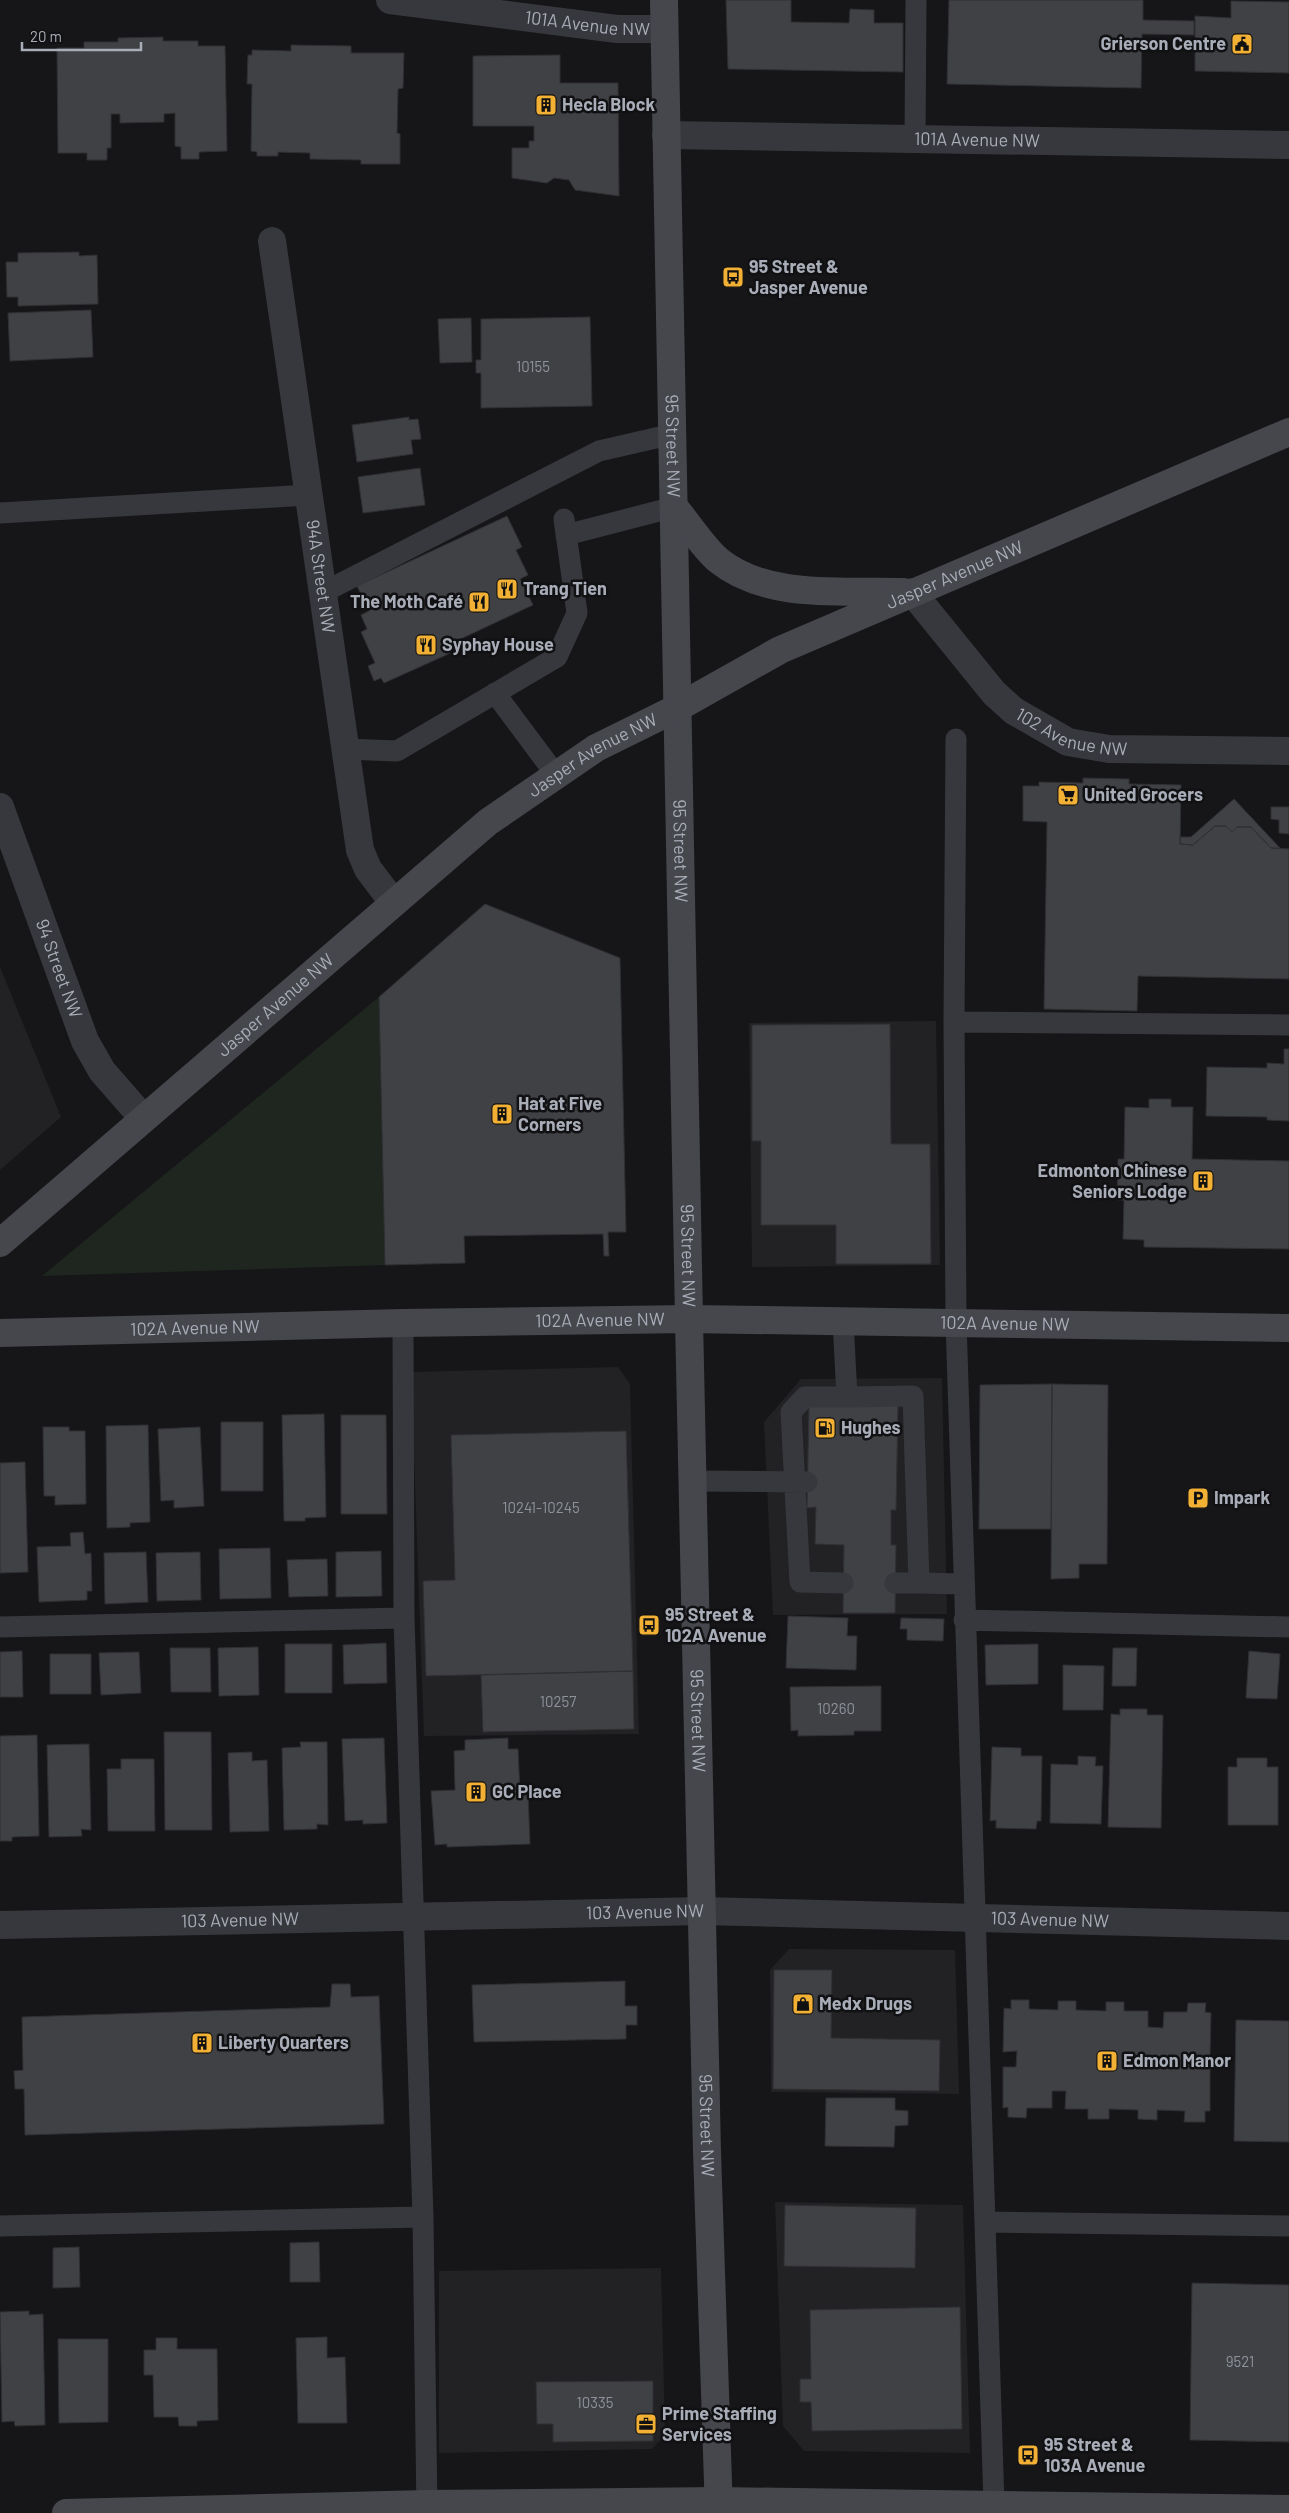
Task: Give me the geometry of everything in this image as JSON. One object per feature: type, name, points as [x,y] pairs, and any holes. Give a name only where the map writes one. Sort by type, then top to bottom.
[{"type":"main road","name":"95 Street NW","points":[[664,0],[689,1319],[708,2162],[719,2507]]},
{"type":"main road","name":"Jasper Avenue NW","points":[[0,1243],[488,822],[596,748],[677,708],[780,650],[1289,432]]},
{"type":"main road","points":[[674,507],[718,559],[748,579],[783,589],[912,592]]},
{"type":"main road","name":"102A Avenue NW","points":[[0,1333],[403,1323],[689,1319],[956,1321],[1289,1328]]},
{"type":"main road","points":[[66,2513],[994,2504],[1289,2508]]},
{"type":"street","name":"101A Avenue NW","points":[[390,0],[617,29],[664,29]]},
{"type":"street","name":"101A Avenue NW","points":[[666,135],[1289,146]]},
{"type":"street","name":"94A Street NW","points":[[272,241],[360,850],[368,869],[393,902]]},
{"type":"street","name":"102 Avenue NW","points":[[912,592],[994,693],[1014,711],[1068,742],[1109,749],[1289,751]]},
{"type":"street","name":"94 Street NW","points":[[0,807],[85,1041],[102,1071],[143,1118]]},
{"type":"street","name":"103 Avenue NW","points":[[0,1925],[703,1911],[1289,1926]]},
{"type":"lane","points":[[915,139],[916,0]]},
{"type":"lane","points":[[322,593],[600,451],[673,434]]},
{"type":"lane","points":[[0,513],[308,495]]},
{"type":"lane","points":[[345,749],[397,751],[557,657],[577,613],[565,527],[674,507]]},
{"type":"lane","points":[[495,693],[556,775]]},
{"type":"lane","points":[[956,739],[954,1022],[956,1321],[964,1620],[994,2504]]},
{"type":"lane","points":[[954,1022],[1289,1026]]},
{"type":"lane","points":[[843,1320],[847,1397]]},
{"type":"lane","points":[[403,1323],[404,1618],[423,2217],[427,2508]]},
{"type":"lane","points":[[843,1582],[800,1582],[800,1435],[791,1412],[805,1397],[913,1396],[906,1432],[906,1482],[919,1583]]},
{"type":"lane","points":[[693,1481],[801,1482]]},
{"type":"lane","points":[[895,1583],[963,1584]]},
{"type":"lane","points":[[0,1627],[404,1618]]},
{"type":"lane","points":[[964,1620],[1289,1627]]},
{"type":"lane","points":[[0,2226],[423,2217]]},
{"type":"lane","points":[[985,2222],[1289,2226]]},
{"type":"shaded area","points":[[0,967],[61,1117],[0,1170]]},
{"type":"shaded area","points":[[379,997],[385,1265],[42,1276]]},
{"type":"shaded area","points":[[936,1021],[940,1265],[752,1267],[749,1023]]},
{"type":"shaded area","points":[[618,1367],[630,1384],[639,1734],[424,1736],[411,1372]]},
{"type":"shaded area","points":[[942,1378],[947,1614],[773,1615],[764,1422],[801,1379]]},
{"type":"shaded area","points":[[789,1949],[955,1950],[959,2094],[771,2092],[770,1970]]},
{"type":"shaded area","points":[[775,2202],[963,2205],[970,2453],[804,2451],[783,2426]]},
{"type":"shaded area","points":[[661,2268],[665,2435],[652,2449],[439,2453],[439,2271]]},
{"type":"building","points":[[726,0],[791,0],[791,22],[849,23],[850,9],[874,10],[874,23],[903,23],[903,72],[728,69]]},
{"type":"building","points":[[949,0],[1143,0],[1143,20],[1194,21],[1194,35],[1142,34],[1141,88],[947,84]]},
{"type":"building","name":"Grierson Centre","points":[[1231,1],[1289,2],[1289,73],[1195,71],[1195,16],[1231,18]]},
{"type":"building","points":[[163,37],[163,41],[198,41],[198,46],[225,46],[227,151],[199,152],[199,159],[181,159],[181,147],[175,146],[175,113],[164,114],[164,122],[120,123],[120,114],[111,114],[111,148],[107,148],[107,160],[87,160],[87,153],[58,153],[57,48],[84,48],[84,42],[118,42],[118,38]]},
{"type":"building","points":[[291,45],[351,46],[351,53],[404,53],[403,88],[398,89],[397,133],[400,134],[400,164],[361,164],[361,160],[310,159],[310,153],[278,152],[278,156],[257,156],[257,152],[251,151],[252,84],[247,84],[248,55],[252,55],[252,50],[291,51]]},
{"type":"building","name":"Hecla Block","points":[[560,55],[560,83],[618,83],[619,196],[575,190],[569,180],[554,178],[547,183],[512,178],[512,148],[529,148],[529,141],[534,141],[534,126],[473,126],[473,56]]},
{"type":"building","points":[[79,252],[79,256],[97,255],[98,304],[18,306],[18,297],[7,297],[6,262],[18,262],[18,253]]},
{"type":"building","points":[[91,310],[93,357],[10,361],[8,313]]},
{"type":"building","points":[[590,317],[592,406],[481,408],[481,373],[476,373],[476,360],[481,360],[481,319]]},
{"type":"building","points":[[471,318],[472,362],[440,363],[438,319]]},
{"type":"building","points":[[409,417],[409,420],[418,419],[421,439],[411,440],[413,454],[357,462],[352,425]]},
{"type":"building","points":[[420,468],[425,505],[363,513],[358,477]]},
{"type":"building","points":[[507,516],[522,547],[516,550],[528,575],[520,579],[533,605],[452,643],[455,651],[384,683],[381,678],[374,681],[368,666],[375,663],[361,632],[367,629],[361,615],[369,611],[357,586]]},
{"type":"building","points":[[1083,778],[1129,779],[1129,784],[1181,785],[1180,844],[1193,845],[1215,826],[1226,826],[1232,832],[1237,827],[1251,827],[1271,848],[1289,849],[1289,979],[1138,976],[1137,1011],[1044,1009],[1047,822],[1023,821],[1023,786],[1039,786],[1039,782],[1083,783]]},
{"type":"building","points":[[1234,799],[1280,848],[1271,848],[1251,827],[1237,827],[1232,832],[1226,826],[1215,826],[1193,845],[1180,844],[1180,837],[1191,837]]},
{"type":"building","points":[[1271,807],[1289,807],[1289,834],[1279,833],[1279,820],[1271,819]]},
{"type":"building","name":"Hat at Five Corners","points":[[485,904],[620,958],[626,1232],[608,1232],[609,1256],[604,1256],[603,1234],[464,1236],[465,1263],[385,1265],[379,997]]},
{"type":"building","points":[[890,1024],[891,1144],[930,1144],[931,1264],[836,1264],[836,1225],[761,1225],[761,1141],[752,1141],[752,1025]]},
{"type":"building","name":"Edmonton Chinese Seniors Lodge","points":[[1284,1049],[1289,1049],[1289,1121],[1267,1120],[1267,1117],[1206,1116],[1207,1067],[1267,1068],[1267,1063],[1284,1064]]},
{"type":"building","name":"Edmonton Chinese Seniors Lodge","points":[[1149,1099],[1171,1099],[1171,1107],[1193,1107],[1192,1159],[1289,1161],[1289,1249],[1144,1247],[1144,1240],[1123,1239],[1124,1200],[1117,1200],[1118,1159],[1124,1159],[1125,1107],[1149,1108]]},
{"type":"building","points":[[1052,1384],[1108,1385],[1107,1564],[1079,1564],[1079,1578],[1051,1579]]},
{"type":"building","points":[[1052,1384],[1051,1529],[979,1529],[980,1385]]},
{"type":"building","points":[[809,1404],[898,1405],[896,1510],[891,1510],[891,1545],[896,1545],[895,1613],[843,1613],[844,1545],[815,1544],[816,1507],[807,1508]]},
{"type":"building","points":[[324,1414],[326,1517],[305,1518],[305,1521],[284,1521],[282,1415]]},
{"type":"building","points":[[341,1415],[386,1415],[387,1514],[341,1514]]},
{"type":"building","points":[[221,1422],[263,1422],[263,1491],[221,1491]]},
{"type":"building","points":[[148,1425],[150,1522],[130,1523],[130,1527],[107,1528],[106,1426]]},
{"type":"building","points":[[43,1427],[69,1427],[69,1431],[85,1431],[86,1504],[55,1505],[55,1496],[44,1496]]},
{"type":"building","points":[[200,1427],[204,1506],[174,1508],[174,1500],[161,1501],[158,1429]]},
{"type":"building","points":[[626,1431],[633,1671],[426,1676],[423,1581],[455,1580],[451,1435]]},
{"type":"building","points":[[25,1462],[28,1572],[0,1573],[0,1463]]},
{"type":"building","points":[[83,1532],[85,1554],[91,1553],[92,1591],[87,1591],[87,1600],[39,1602],[37,1547],[71,1546],[70,1533]]},
{"type":"building","points":[[270,1548],[271,1598],[220,1599],[219,1549]]},
{"type":"building","points":[[381,1551],[382,1596],[336,1597],[336,1552]]},
{"type":"building","points":[[146,1552],[148,1602],[105,1604],[104,1553]]},
{"type":"building","points":[[200,1552],[201,1600],[157,1601],[156,1553]]},
{"type":"building","points":[[327,1559],[328,1596],[289,1597],[287,1560]]},
{"type":"building","points":[[788,1616],[848,1618],[847,1636],[857,1636],[856,1670],[786,1668]]},
{"type":"building","points":[[901,1618],[944,1619],[943,1641],[907,1640],[907,1629],[900,1629]]},
{"type":"building","points":[[386,1643],[387,1683],[344,1684],[343,1645]]},
{"type":"building","points":[[285,1644],[332,1644],[332,1693],[285,1693]]},
{"type":"building","points":[[1038,1644],[1038,1684],[986,1685],[985,1645]]},
{"type":"building","points":[[258,1647],[259,1695],[219,1696],[218,1648]]},
{"type":"building","points":[[170,1648],[210,1648],[211,1692],[171,1692]]},
{"type":"building","points":[[1113,1648],[1137,1648],[1136,1686],[1112,1686]]},
{"type":"building","points":[[22,1651],[23,1697],[0,1697],[0,1652]]},
{"type":"building","points":[[1249,1651],[1280,1654],[1277,1699],[1246,1698]]},
{"type":"building","points":[[139,1652],[141,1693],[101,1695],[99,1653]]},
{"type":"building","points":[[50,1654],[91,1654],[91,1694],[50,1694]]},
{"type":"building","points":[[1063,1665],[1104,1666],[1103,1710],[1063,1710]]},
{"type":"building","points":[[633,1671],[634,1729],[483,1732],[481,1675]]},
{"type":"building","points":[[881,1686],[881,1731],[854,1731],[854,1735],[798,1736],[798,1730],[791,1731],[790,1687]]},
{"type":"building","points":[[1120,1709],[1147,1709],[1147,1715],[1163,1715],[1161,1828],[1108,1827],[1111,1714],[1120,1715]]},
{"type":"building","points":[[164,1732],[211,1732],[212,1830],[165,1830]]},
{"type":"building","points":[[37,1735],[39,1836],[12,1837],[12,1841],[0,1841],[0,1736]]},
{"type":"building","points":[[384,1738],[387,1823],[363,1824],[363,1820],[345,1821],[342,1739]]},
{"type":"building","name":"GC Place","points":[[508,1738],[508,1749],[518,1749],[520,1793],[528,1793],[530,1844],[447,1847],[447,1844],[435,1845],[431,1791],[455,1790],[454,1751],[465,1750],[465,1740]]},
{"type":"building","points":[[300,1742],[327,1742],[328,1825],[317,1824],[317,1829],[284,1830],[282,1748],[301,1747]]},
{"type":"building","points":[[89,1744],[91,1830],[81,1829],[82,1836],[49,1837],[47,1745]]},
{"type":"building","points":[[992,1747],[1021,1748],[1021,1756],[1042,1756],[1041,1821],[1037,1821],[1036,1829],[996,1828],[996,1820],[990,1821]]},
{"type":"building","points":[[252,1752],[252,1761],[267,1760],[269,1831],[230,1832],[228,1753]]},
{"type":"building","points":[[1078,1756],[1096,1757],[1095,1766],[1103,1766],[1101,1824],[1050,1823],[1051,1764],[1078,1765]]},
{"type":"building","points":[[1237,1758],[1267,1758],[1267,1767],[1278,1767],[1278,1825],[1228,1825],[1228,1767],[1237,1767]]},
{"type":"building","points":[[121,1759],[154,1759],[155,1831],[108,1831],[107,1769],[121,1769]]},
{"type":"building","name":"Medx Drugs","points":[[774,1970],[832,1970],[831,2038],[940,2040],[939,2091],[773,2089]]},
{"type":"building","points":[[625,1981],[625,2006],[637,2006],[637,2025],[626,2025],[626,2039],[474,2042],[472,1985]]},
{"type":"building","name":"Liberty Quarters","points":[[332,1984],[350,1984],[351,1997],[379,1996],[384,2124],[25,2135],[24,2089],[15,2089],[14,2071],[23,2070],[22,2017],[330,2007]]},
{"type":"building","name":"Edmon Manor","points":[[1011,2000],[1029,2000],[1029,2009],[1058,2010],[1058,2001],[1076,2001],[1076,2010],[1106,2011],[1106,2002],[1124,2002],[1124,2011],[1148,2011],[1148,2027],[1163,2028],[1164,2012],[1187,2012],[1188,2003],[1206,2003],[1205,2012],[1211,2013],[1210,2056],[1198,2055],[1198,2068],[1210,2069],[1210,2111],[1205,2111],[1205,2122],[1184,2122],[1185,2111],[1157,2110],[1157,2120],[1138,2119],[1138,2110],[1109,2109],[1109,2119],[1088,2119],[1088,2109],[1065,2109],[1066,2091],[1052,2091],[1052,2108],[1027,2108],[1026,2118],[1008,2117],[1008,2107],[1003,2108],[1003,2067],[1016,2067],[1017,2051],[1003,2052],[1004,2008],[1011,2009]]},
{"type":"building","points":[[1236,2020],[1289,2021],[1289,2142],[1234,2141]]},
{"type":"building","points":[[826,2098],[895,2098],[895,2110],[908,2111],[908,2125],[895,2126],[894,2147],[825,2146]]},
{"type":"building","points":[[785,2205],[916,2208],[915,2268],[784,2266]]},
{"type":"building","points":[[319,2242],[320,2282],[290,2282],[290,2243]]},
{"type":"building","points":[[79,2247],[80,2287],[53,2288],[53,2248]]},
{"type":"building","points":[[1192,2283],[1289,2285],[1289,2442],[1190,2440]]},
{"type":"building","points":[[960,2307],[962,2429],[812,2431],[811,2402],[800,2402],[800,2379],[811,2379],[810,2310]]},
{"type":"building","points":[[29,2311],[29,2315],[43,2314],[45,2425],[15,2426],[14,2421],[2,2422],[0,2312]]},
{"type":"building","points":[[327,2337],[327,2358],[345,2357],[347,2423],[298,2423],[296,2338]]},
{"type":"building","points":[[156,2338],[177,2338],[177,2349],[217,2349],[218,2420],[197,2421],[197,2426],[179,2426],[178,2417],[154,2417],[153,2375],[144,2375],[144,2350],[156,2350]]},
{"type":"building","points":[[58,2339],[108,2339],[108,2422],[59,2423]]},
{"type":"building","points":[[653,2381],[653,2441],[553,2442],[553,2424],[537,2424],[536,2382]]},
{"type":"place","name":"Grierson Centre","points":[[1242,44]]},
{"type":"place","name":"Hecla Block","points":[[546,105]]},
{"type":"place","name":"95 Street & Jasper Avenue","points":[[733,277]]},
{"type":"place","name":"Trang Tien","points":[[507,589]]},
{"type":"place","name":"The Moth Café","points":[[479,602]]},
{"type":"place","name":"Syphay House","points":[[426,645]]},
{"type":"place","name":"United Grocers","points":[[1068,795]]},
{"type":"place","name":"Hat at Five Corners","points":[[502,1114]]},
{"type":"place","name":"Edmonton Chinese Seniors Lodge","points":[[1203,1181]]},
{"type":"place","name":"Hughes","points":[[825,1428]]},
{"type":"place","name":"Impark","points":[[1198,1498]]},
{"type":"place","name":"95 Street & 102A Avenue","points":[[649,1625]]},
{"type":"place","name":"GC Place","points":[[476,1792]]},
{"type":"place","name":"Medx Drugs","points":[[803,2004]]},
{"type":"place","name":"Liberty Quarters","points":[[202,2043]]},
{"type":"place","name":"Edmon Manor","points":[[1107,2061]]},
{"type":"place","name":"Prime Staffing Services","points":[[646,2424]]},
{"type":"place","name":"95 Street & 103A Avenue","points":[[1028,2455]]}]
